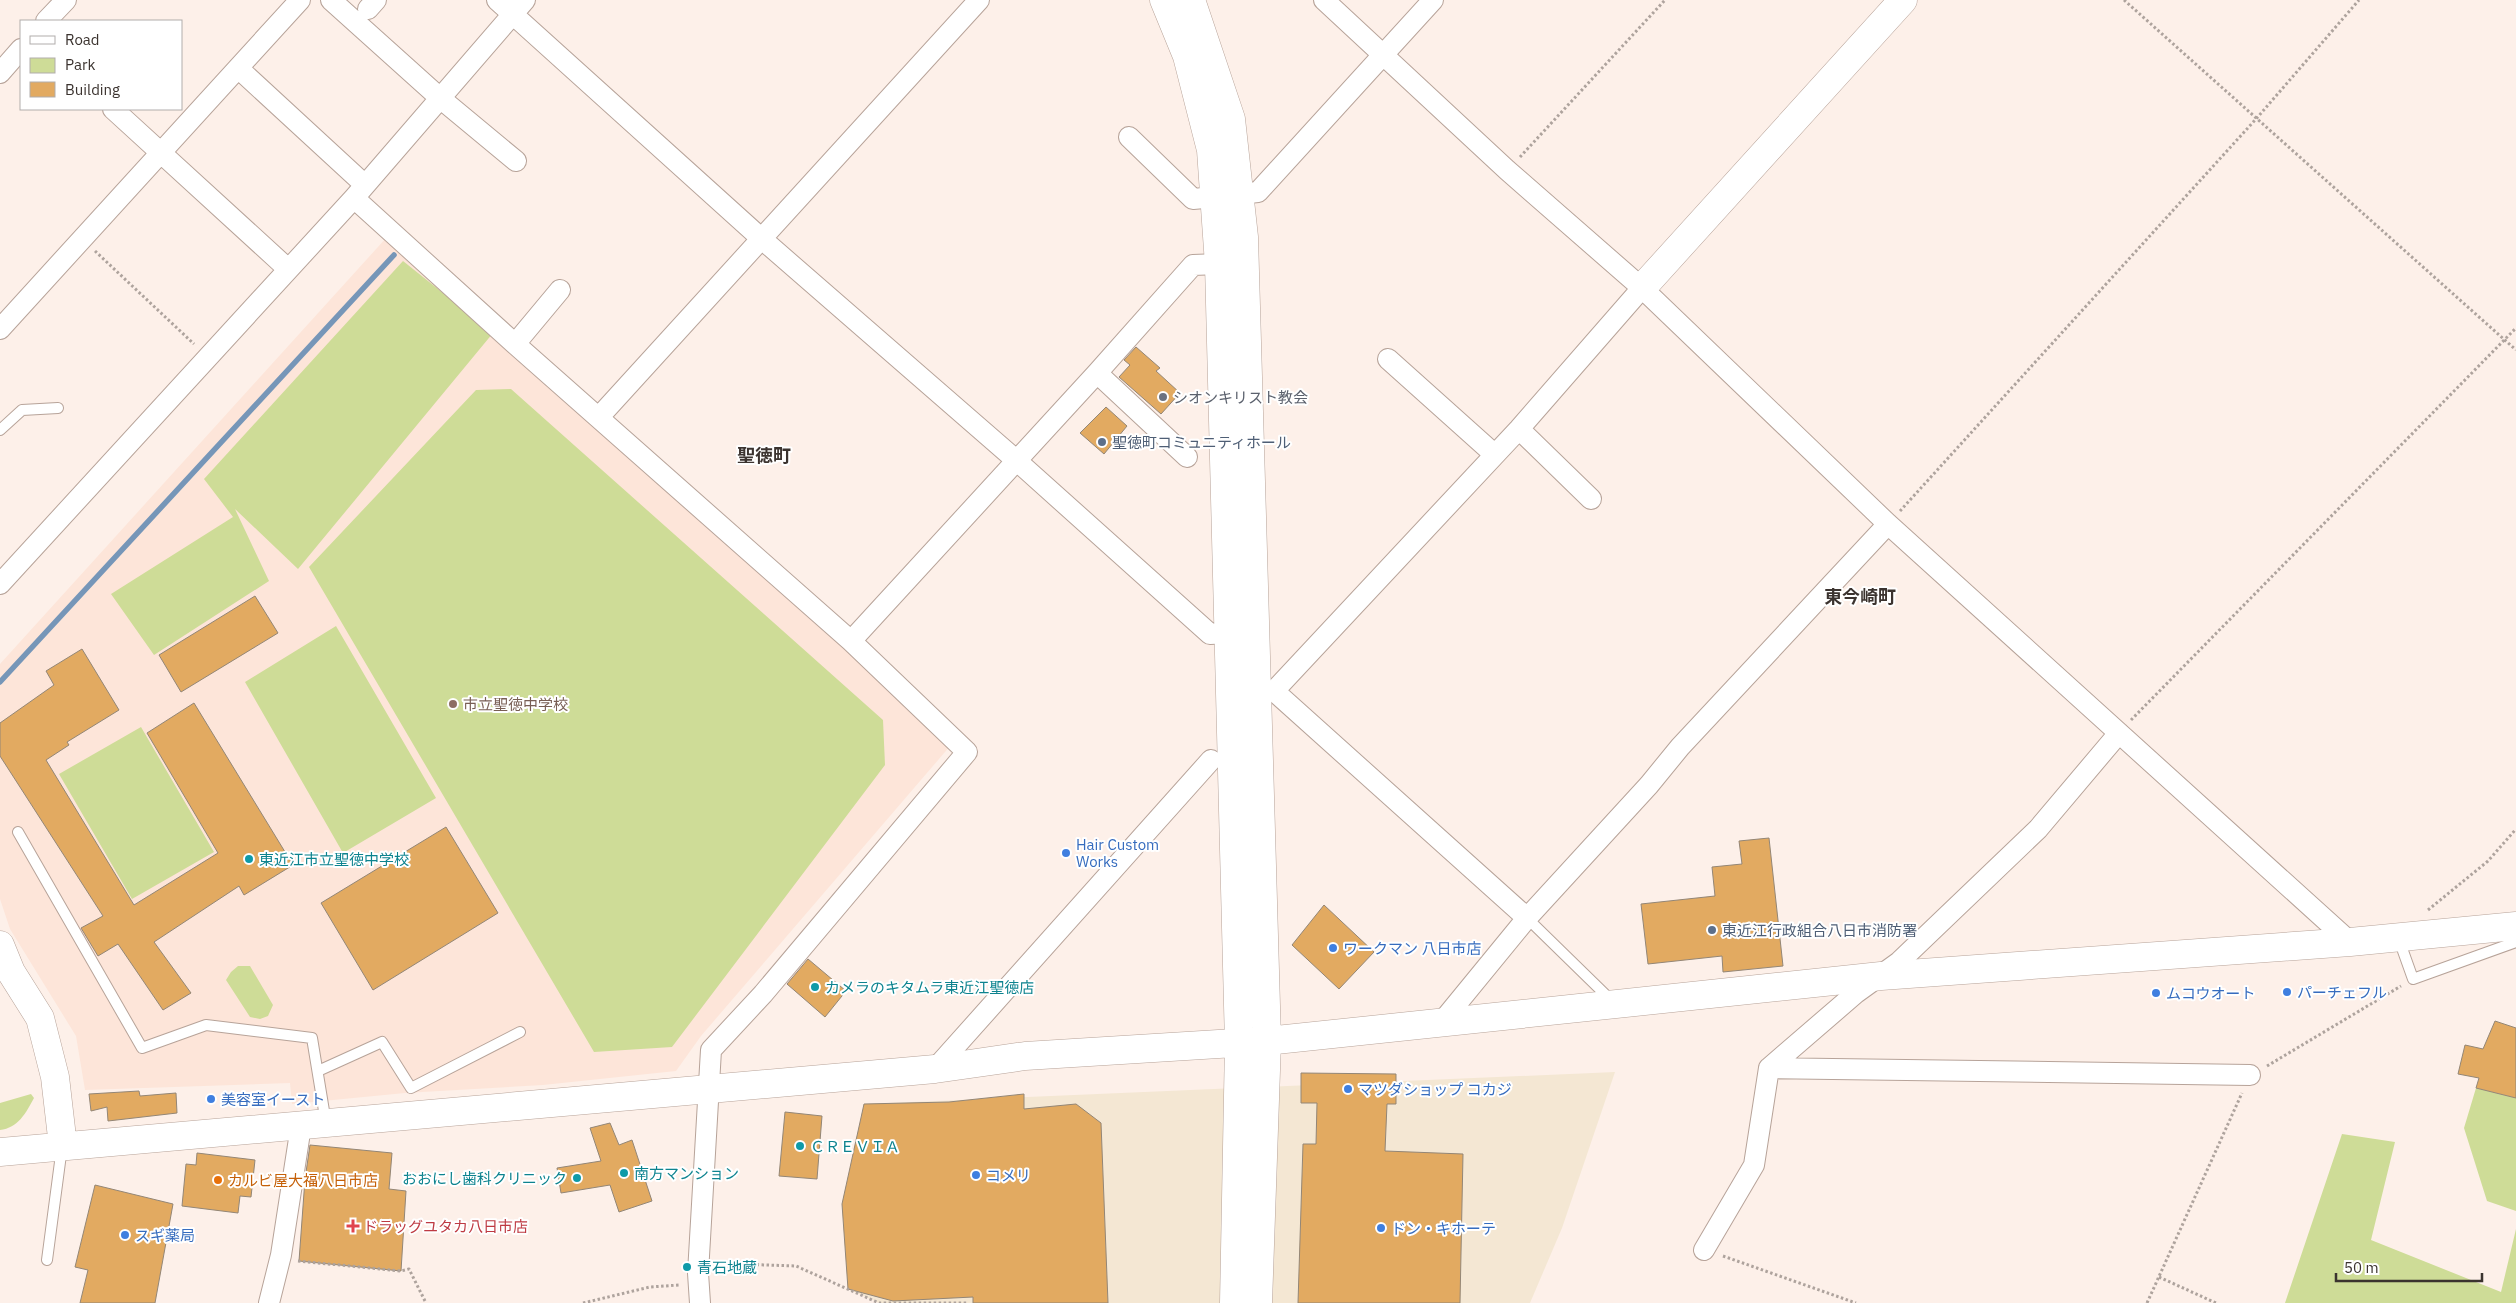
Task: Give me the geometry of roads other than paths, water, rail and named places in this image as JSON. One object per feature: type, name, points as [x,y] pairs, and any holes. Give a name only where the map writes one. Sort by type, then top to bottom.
[{"type":"street","points":[[47,20],[66,0]]},
{"type":"street","points":[[0,329],[300,0]]},
{"type":"street","points":[[331,0],[440,98],[516,161]]},
{"type":"street","points":[[497,0],[519,7],[762,240],[1017,461],[1210,634],[1229,633]]},
{"type":"street","points":[[599,418],[978,0]]},
{"type":"street","points":[[1164,0],[1187,56],[1209,140],[1227,195],[1244,237],[1266,691],[1267,1041],[1258,1303]]},
{"type":"street","points":[[1191,0],[1231,119],[1227,195],[1219,264],[1239,1044],[1234,1303]]},
{"type":"street","points":[[1324,0],[1507,170],[1642,288],[1888,524],[2350,942]]},
{"type":"street","points":[[1129,137],[1193,199],[1258,192],[1433,0]]},
{"type":"street","points":[[1230,693],[1266,691],[1519,429],[1642,288],[1903,0]]},
{"type":"street","points":[[0,584],[360,192],[519,7]]},
{"type":"street","points":[[0,72],[20,50]]},
{"type":"street","points":[[238,68],[514,344],[851,641],[967,752],[763,994],[711,1050],[707,1090],[698,1287]]},
{"type":"street","points":[[114,110],[288,269]]},
{"type":"street","points":[[851,641],[1017,461],[1193,265],[1219,264]]},
{"type":"street","points":[[514,344],[560,290]]},
{"type":"street","points":[[1388,359],[1494,454]]},
{"type":"street","points":[[1097,373],[1187,457]]},
{"type":"street","points":[[1519,429],[1590,499]]},
{"type":"street","points":[[1441,1023],[1527,918],[1649,785],[1680,746],[1888,524]]},
{"type":"street","points":[[1266,691],[1527,918]]},
{"type":"street","points":[[1704,1250],[1754,1166],[1769,1068],[1856,993],[1900,962],[2038,829],[2119,733]]},
{"type":"street","points":[[935,1069],[1211,760]]},
{"type":"street","points":[[0,1152],[935,1069],[1025,1056],[1239,1044],[1882,976],[2350,942],[2516,926]]},
{"type":"street","points":[[0,945],[11,972],[40,1018],[55,1077],[62,1146]]},
{"type":"street","points":[[1769,1068],[2250,1076]]},
{"type":"street","points":[[269,1303],[314,1125]]},
{"type":"lane","points":[[0,430],[22,410],[58,408]]},
{"type":"lane","points":[[18,832],[142,1048],[206,1025],[312,1038],[318,1070],[314,1125]]},
{"type":"lane","points":[[1527,918],[1615,1005]]},
{"type":"lane","points":[[2404,937],[2403,951],[2413,979],[2516,942]]},
{"type":"lane","points":[[318,1070],[382,1042],[411,1088],[520,1032]]},
{"type":"lane","points":[[47,1260],[62,1146]]},
{"type":"waterway","points":[[0,682],[394,255]]},
{"type":"place","name":"シオンキリスト教会","points":[[1163,397]]},
{"type":"place","name":"聖徳町コミュニティホール","points":[[1102,442]]},
{"type":"place","name":"市立聖徳中学校","points":[[453,704]]},
{"type":"place","name":"Hair Custom Works","points":[[1066,853]]},
{"type":"place","name":"東近江市立聖徳中学校","points":[[249,859]]},
{"type":"place","name":"東近江行政組合八日市消防署","points":[[1712,930]]},
{"type":"place","name":"ワークマン 八日市店","points":[[1333,948]]},
{"type":"place","name":"カメラのキタムラ東近江聖徳店","points":[[815,987]]},
{"type":"place","name":"パーチェフル","points":[[2287,992]]},
{"type":"place","name":"ムコウオート","points":[[2156,993]]},
{"type":"place","name":"マツダショップ コカジ","points":[[1348,1089]]},
{"type":"place","name":"美容室イースト","points":[[211,1099]]},
{"type":"place","name":"ＣＲＥＶＩＡ","points":[[800,1146]]},
{"type":"place","name":"南方マンション","points":[[624,1173]]},
{"type":"place","name":"コメリ","points":[[976,1175]]},
{"type":"place","name":"おおにし歯科クリニック","points":[[577,1178]]},
{"type":"place","name":"カルビ屋大福八日市店","points":[[218,1180]]},
{"type":"place","name":"ドラッグユタカ八日市店","points":[[353,1226]]},
{"type":"place","name":"ドン・キホーテ","points":[[1381,1228]]},
{"type":"place","name":"スギ薬局","points":[[125,1235]]},
{"type":"place","name":"青石地蔵","points":[[687,1267]]},
{"type":"district","name":"聖徳町","points":[[764,455]]},
{"type":"district","name":"東今崎町","points":[[1860,596]]}]
